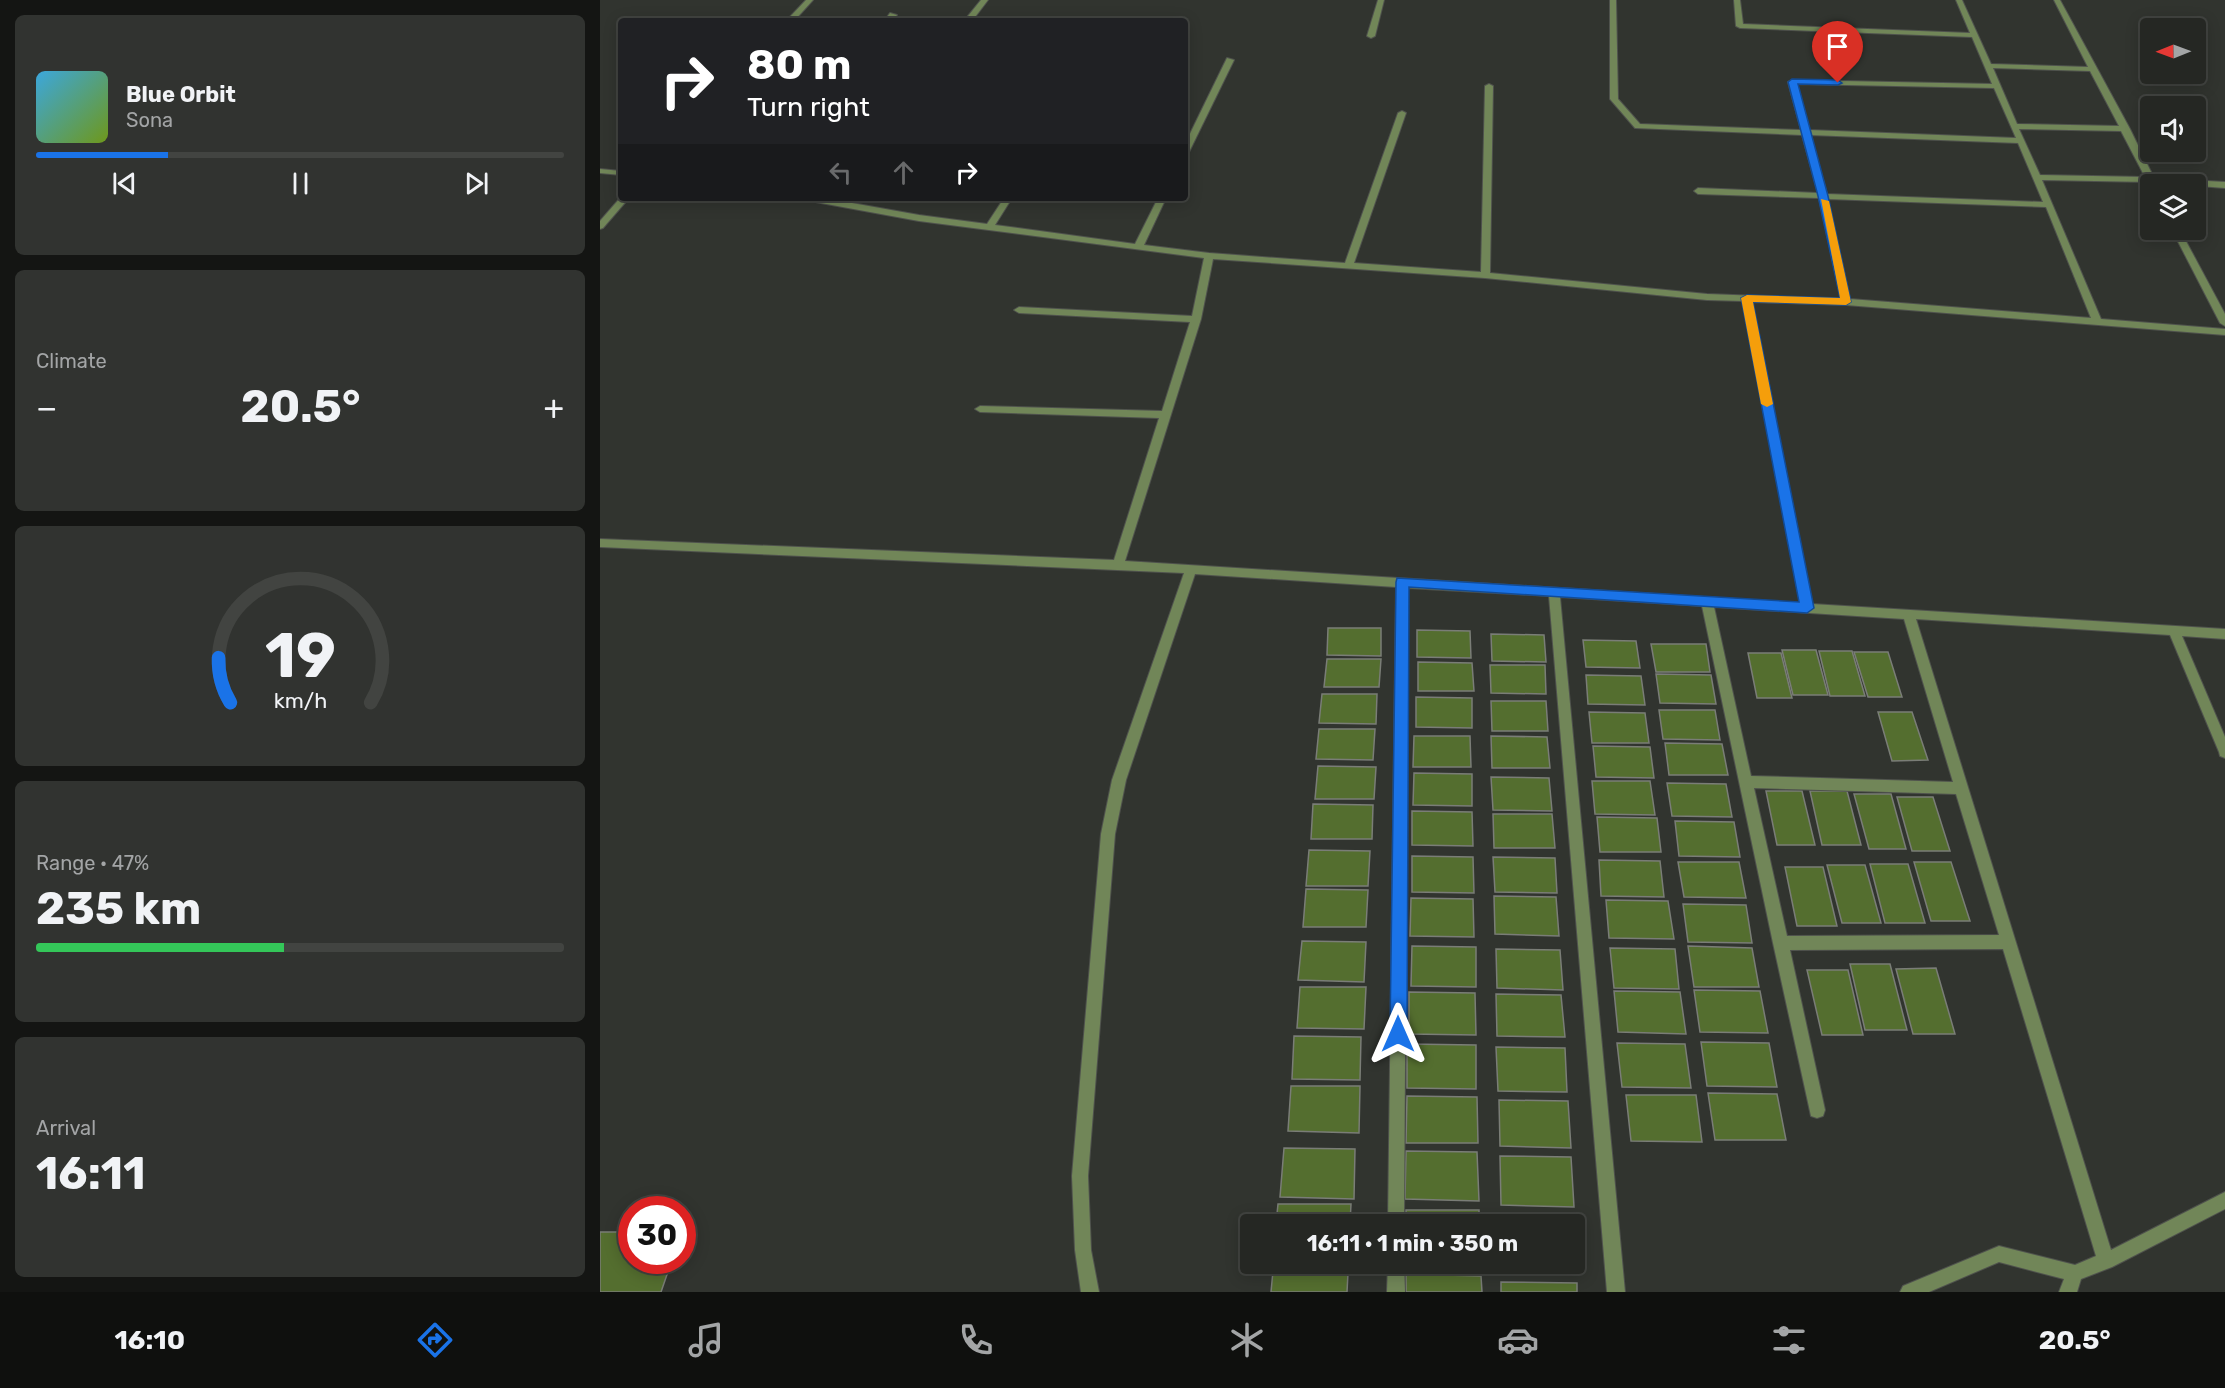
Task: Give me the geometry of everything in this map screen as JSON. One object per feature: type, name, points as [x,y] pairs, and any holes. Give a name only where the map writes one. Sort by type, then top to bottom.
[{"type":"street","points":[[793,18],[810,0]]},
{"type":"street","points":[[970,18],[985,0]]},
{"type":"street","points":[[1371,36],[1381,0]]},
{"type":"street","points":[[1613,0],[1614,99],[1638,126],[2021,141]]},
{"type":"street","points":[[1737,0],[1740,26],[1974,35]]},
{"type":"street","points":[[1959,0],[2097,321]]},
{"type":"street","points":[[2057,0],[2148,174]]},
{"type":"street","points":[[1188,146],[1230,60]]},
{"type":"street","points":[[1988,66],[2094,69]]},
{"type":"street","points":[[1846,302],[1823,196],[1792,82],[1997,86]]},
{"type":"street","points":[[1485,275],[1490,86]]},
{"type":"street","points":[[1349,265],[1402,113]]},
{"type":"street","points":[[2015,126],[2126,129]]},
{"type":"street","points":[[600,171],[618,173]]},
{"type":"street","points":[[2037,177],[2140,181]]},
{"type":"street","points":[[2206,184],[2225,185]]},
{"type":"street","points":[[1698,191],[2049,205]]},
{"type":"street","points":[[600,226],[622,201]]},
{"type":"street","points":[[838,201],[918,218],[1209,256],[1485,275],[1695,296],[1846,302],[2225,332]]},
{"type":"street","points":[[990,227],[1006,201]]},
{"type":"street","points":[[1138,247],[1161,201]]},
{"type":"street","points":[[2181,240],[2225,323]]},
{"type":"street","points":[[1118,565],[1196,319],[1209,256]]},
{"type":"street","points":[[1747,298],[1807,608]]},
{"type":"street","points":[[1019,310],[1196,319]]},
{"type":"street","points":[[980,409],[1166,415]]},
{"type":"street","points":[[600,543],[1191,569],[2225,634]]},
{"type":"street","points":[[1090,1292],[1083,1250],[1080,1176],[1108,834],[1119,780],[1191,569]]},
{"type":"street","points":[[1396,1214],[1402,582]]},
{"type":"street","points":[[1554,592],[1616,1292]]},
{"type":"street","points":[[1707,601],[1817,1110]]},
{"type":"street","points":[[1908,614],[2106,1261]]},
{"type":"street","points":[[2174,631],[2225,752]]},
{"type":"street","points":[[1746,782],[1960,788]]},
{"type":"street","points":[[1780,943],[2007,942]]},
{"type":"street","points":[[1909,1292],[1999,1254],[2075,1273],[2106,1261],[2225,1200]]},
{"type":"street","points":[[2068,1292],[2075,1273]]},
{"type":"street","points":[[1396,1274],[1396,1292]]},
{"type":"building","points":[[1328,628],[1381,628],[1381,656],[1327,655]]},
{"type":"building","points":[[1417,630],[1470,631],[1471,658],[1417,657]]},
{"type":"building","points":[[1491,634],[1544,635],[1546,662],[1492,661]]},
{"type":"building","points":[[1583,640],[1636,641],[1640,668],[1586,667]]},
{"type":"building","points":[[1651,644],[1706,644],[1710,672],[1656,672]]},
{"type":"building","points":[[1782,650],[1816,650],[1828,695],[1793,695]]},
{"type":"building","points":[[1819,651],[1852,651],[1865,696],[1830,696]]},
{"type":"building","points":[[1854,652],[1888,652],[1902,697],[1868,697]]},
{"type":"building","points":[[1748,653],[1781,653],[1792,698],[1757,698]]},
{"type":"building","points":[[1327,659],[1381,659],[1379,687],[1324,687]]},
{"type":"building","points":[[1418,662],[1472,663],[1474,691],[1418,691]]},
{"type":"building","points":[[1490,665],[1545,665],[1546,694],[1491,693]]},
{"type":"building","points":[[1656,674],[1711,675],[1716,704],[1660,703]]},
{"type":"building","points":[[1586,675],[1641,676],[1645,705],[1588,704]]},
{"type":"building","points":[[1322,694],[1377,694],[1376,724],[1319,723]]},
{"type":"building","points":[[1416,697],[1472,698],[1472,728],[1416,727]]},
{"type":"building","points":[[1491,701],[1546,701],[1548,731],[1492,731]]},
{"type":"building","points":[[1659,710],[1715,710],[1720,740],[1663,739]]},
{"type":"building","points":[[1589,712],[1645,713],[1649,743],[1592,743]]},
{"type":"building","points":[[1878,712],[1912,712],[1928,760],[1892,761]]},
{"type":"building","points":[[1319,729],[1375,729],[1373,760],[1316,759]]},
{"type":"building","points":[[1414,736],[1470,736],[1471,767],[1413,767]]},
{"type":"building","points":[[1491,736],[1547,737],[1550,768],[1492,768]]},
{"type":"building","points":[[1665,743],[1722,744],[1728,775],[1669,775]]},
{"type":"building","points":[[1593,746],[1650,747],[1654,778],[1596,777]]},
{"type":"building","points":[[1318,766],[1376,767],[1374,799],[1315,799]]},
{"type":"building","points":[[1414,773],[1472,774],[1472,806],[1413,805]]},
{"type":"building","points":[[1491,777],[1549,778],[1552,811],[1493,810]]},
{"type":"building","points":[[1592,781],[1650,781],[1655,815],[1595,814]]},
{"type":"building","points":[[1667,783],[1726,784],[1732,817],[1672,816]]},
{"type":"building","points":[[1766,791],[1802,791],[1815,845],[1777,845]]},
{"type":"building","points":[[1810,791],[1847,791],[1861,845],[1822,845]]},
{"type":"building","points":[[1854,794],[1891,794],[1906,849],[1869,849]]},
{"type":"building","points":[[1897,797],[1933,797],[1950,851],[1912,851]]},
{"type":"building","points":[[1313,804],[1373,805],[1372,839],[1311,839]]},
{"type":"building","points":[[1412,811],[1472,812],[1473,846],[1412,845]]},
{"type":"building","points":[[1493,814],[1552,814],[1555,848],[1494,848]]},
{"type":"building","points":[[1597,817],[1657,818],[1661,852],[1600,852]]},
{"type":"building","points":[[1675,821],[1734,822],[1740,857],[1679,856]]},
{"type":"building","points":[[1309,850],[1370,851],[1368,886],[1306,886]]},
{"type":"building","points":[[1412,856],[1473,857],[1474,893],[1412,892]]},
{"type":"building","points":[[1493,857],[1555,858],[1557,893],[1495,892]]},
{"type":"building","points":[[1599,860],[1660,861],[1664,897],[1601,896]]},
{"type":"building","points":[[1678,862],[1739,862],[1746,898],[1684,897]]},
{"type":"building","points":[[1914,862],[1951,862],[1970,921],[1931,921]]},
{"type":"building","points":[[1870,864],[1908,864],[1925,923],[1885,923]]},
{"type":"building","points":[[1827,865],[1865,865],[1881,923],[1842,923]]},
{"type":"building","points":[[1785,867],[1823,867],[1837,926],[1797,926]]},
{"type":"building","points":[[1306,889],[1368,890],[1366,927],[1303,927]]},
{"type":"building","points":[[1494,896],[1556,897],[1559,936],[1495,934]]},
{"type":"building","points":[[1411,898],[1473,899],[1474,937],[1410,936]]},
{"type":"building","points":[[1606,900],[1668,901],[1674,939],[1609,938]]},
{"type":"building","points":[[1683,904],[1746,905],[1752,943],[1688,942]]},
{"type":"building","points":[[1302,941],[1366,942],[1364,982],[1298,980]]},
{"type":"building","points":[[1412,946],[1476,947],[1476,987],[1411,986]]},
{"type":"building","points":[[1688,946],[1752,948],[1759,987],[1694,987]]},
{"type":"building","points":[[1610,948],[1675,949],[1679,989],[1614,988]]},
{"type":"building","points":[[1496,949],[1560,950],[1563,990],[1497,988]]},
{"type":"building","points":[[1850,964],[1890,964],[1907,1030],[1865,1030]]},
{"type":"building","points":[[1936,968],[1955,1034],[1913,1034],[1896,969]]},
{"type":"building","points":[[1807,970],[1848,970],[1863,1035],[1822,1035]]},
{"type":"building","points":[[1300,987],[1366,987],[1364,1029],[1297,1028]]},
{"type":"building","points":[[1694,990],[1760,991],[1768,1033],[1700,1032]]},
{"type":"building","points":[[1614,991],[1680,992],[1686,1034],[1618,1032]]},
{"type":"building","points":[[1409,992],[1475,993],[1476,1035],[1409,1034]]},
{"type":"building","points":[[1496,994],[1561,995],[1565,1037],[1497,1036]]},
{"type":"building","points":[[1294,1036],[1361,1037],[1360,1080],[1292,1079]]},
{"type":"building","points":[[1701,1042],[1769,1043],[1777,1087],[1707,1086]]},
{"type":"building","points":[[1617,1043],[1685,1044],[1691,1088],[1622,1087]]},
{"type":"building","points":[[1407,1044],[1476,1045],[1476,1089],[1407,1088]]},
{"type":"building","points":[[1496,1047],[1565,1048],[1567,1092],[1498,1091]]},
{"type":"building","points":[[1291,1086],[1360,1086],[1359,1133],[1288,1131]]},
{"type":"building","points":[[1708,1093],[1777,1094],[1786,1140],[1715,1140]]},
{"type":"building","points":[[1626,1095],[1696,1095],[1702,1142],[1631,1141]]},
{"type":"building","points":[[1407,1096],[1477,1097],[1478,1143],[1406,1143]]},
{"type":"building","points":[[1499,1100],[1568,1101],[1571,1148],[1500,1146]]},
{"type":"building","points":[[1284,1148],[1355,1149],[1354,1199],[1280,1197]]},
{"type":"building","points":[[1406,1151],[1477,1152],[1479,1201],[1405,1199]]},
{"type":"building","points":[[1500,1156],[1571,1157],[1574,1207],[1501,1205]]},
{"type":"building","points":[[1278,1204],[1351,1204],[1350,1214],[1277,1214]]},
{"type":"building","points":[[1406,1210],[1479,1210],[1479,1214],[1406,1214]]},
{"type":"building","points":[[600,1232],[618,1232],[618,1274],[667,1274],[661,1292],[600,1292]]},
{"type":"building","points":[[1273,1274],[1348,1274],[1347,1292],[1271,1292]]},
{"type":"building","points":[[1406,1274],[1481,1276],[1482,1292],[1406,1292]]},
{"type":"building","points":[[1501,1282],[1577,1283],[1577,1292],[1501,1292]]},
{"type":"slow traffic","points":[[1767,404],[1747,298],[1846,302],[1824,201]]},
{"type":"route","points":[[1398,1034],[1402,582],[1807,608],[1747,298],[1846,302],[1823,196],[1792,82],[1838,83]]}]
